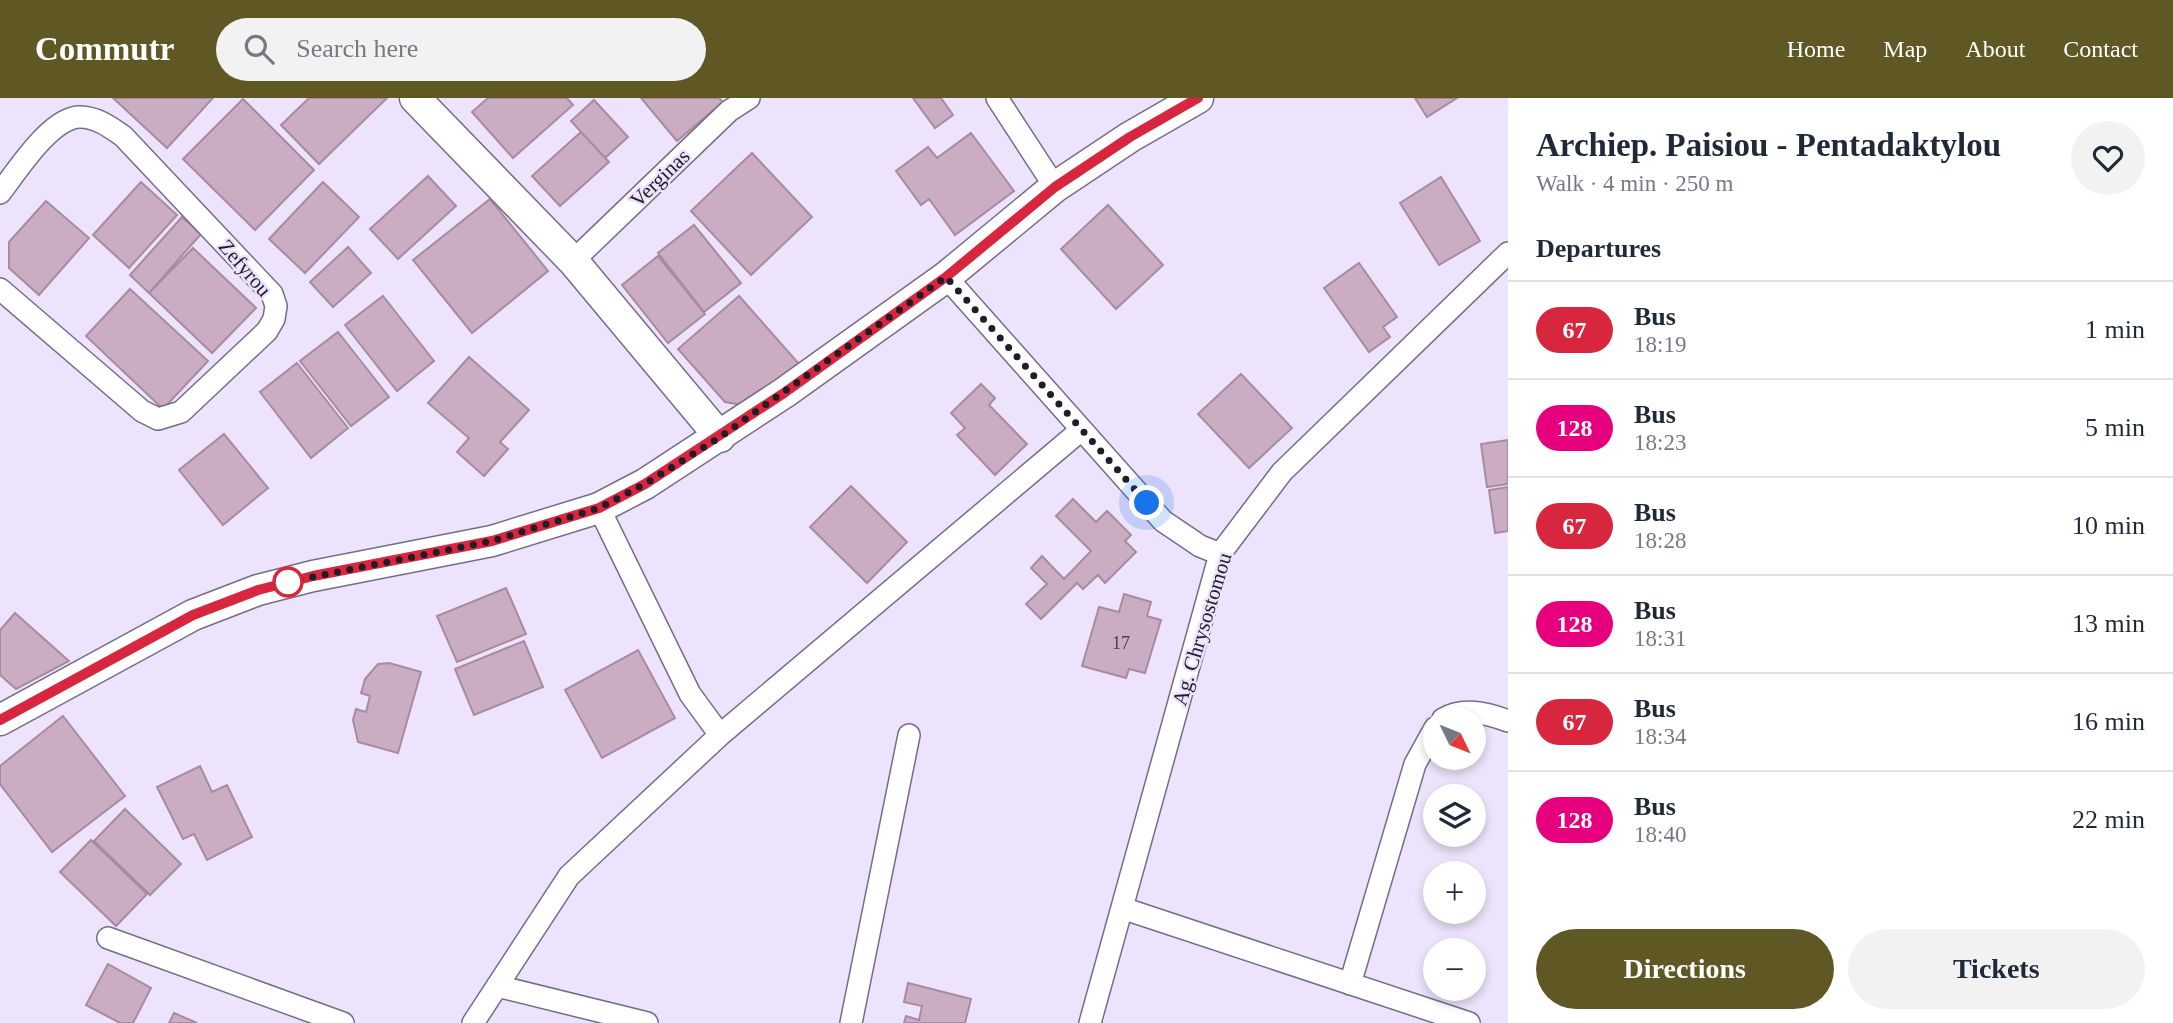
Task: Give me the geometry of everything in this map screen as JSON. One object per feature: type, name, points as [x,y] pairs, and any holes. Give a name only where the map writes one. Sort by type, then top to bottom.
[{"type":"street","points":[[415,98],[573,261],[720,437]]},
{"type":"street","name":"Verginas","points":[[573,261],[729,111],[749,98]]},
{"type":"street","points":[[998,98],[1055,187]]},
{"type":"street","points":[[0,720],[193,615],[258,590],[313,576],[492,541],[599,508],[645,484],[720,437],[946,277],[1055,187],[1130,137],[1198,98]]},
{"type":"street","name":"Zefyrou","points":[[0,193],[45,137],[62,122],[79,117],[99,121],[123,136],[272,294],[276,306],[274,320],[256,344],[181,412],[158,419],[142,411],[0,289]]},
{"type":"street","name":"Ag. Chrysostomou","points":[[1090,1023],[1220,554],[1282,472],[1508,253]]},
{"type":"street","points":[[946,277],[1080,431],[1163,521],[1200,546],[1220,554]]},
{"type":"street","points":[[473,1023],[569,876],[720,736],[1080,431]]},
{"type":"street","points":[[599,508],[690,694],[720,736]]},
{"type":"street","points":[[1486,712],[1508,721]]},
{"type":"street","points":[[851,1023],[909,735]]},
{"type":"street","points":[[1350,984],[1415,764],[1423,750]]},
{"type":"street","points":[[1122,908],[1469,1023]]},
{"type":"street","points":[[108,938],[343,1023]]},
{"type":"street","points":[[497,986],[647,1023]]},
{"type":"building","points":[[113,98],[213,98],[167,148]]},
{"type":"building","points":[[309,98],[387,98],[319,164],[281,125]]},
{"type":"building","points":[[488,98],[567,98],[573,105],[513,158],[472,112]]},
{"type":"building","points":[[641,98],[719,98],[723,102],[677,141]]},
{"type":"building","points":[[913,98],[941,98],[953,115],[935,128]]},
{"type":"building","points":[[1415,98],[1457,98],[1427,117]]},
{"type":"building","points":[[243,99],[314,170],[255,230],[183,159]]},
{"type":"building","points":[[594,100],[628,137],[605,158],[571,121]]},
{"type":"building","points":[[581,132],[609,162],[560,206],[532,176]]},
{"type":"building","points":[[971,133],[1014,191],[955,235],[929,199],[921,205],[896,171],[928,147],[937,158]]},
{"type":"building","points":[[752,153],[812,217],[751,275],[691,211]]},
{"type":"building","points":[[428,176],[456,206],[398,259],[370,229]]},
{"type":"building","points":[[1441,177],[1480,241],[1439,265],[1400,203]]},
{"type":"building","points":[[141,182],[177,215],[129,268],[93,235]]},
{"type":"building","points":[[323,182],[359,217],[305,273],[269,239]]},
{"type":"building","points":[[490,199],[548,271],[472,333],[413,260]]},
{"type":"building","points":[[46,201],[89,238],[39,295],[9,268],[9,242]]},
{"type":"building","points":[[1108,205],[1163,265],[1116,309],[1061,249]]},
{"type":"building","points":[[182,217],[201,234],[149,293],[130,275]]},
{"type":"building","points":[[694,225],[741,283],[704,312],[658,253]]},
{"type":"building","points":[[348,247],[371,273],[333,307],[310,282]]},
{"type":"building","points":[[193,248],[256,308],[212,353],[149,293]]},
{"type":"building","points":[[658,256],[705,314],[668,343],[622,285]]},
{"type":"building","points":[[1359,263],[1397,317],[1383,327],[1390,337],[1369,352],[1324,288]]},
{"type":"building","points":[[130,289],[208,361],[163,409],[86,336]]},
{"type":"building","points":[[383,296],[434,361],[397,391],[345,325]]},
{"type":"building","points":[[739,296],[799,364],[764,395],[742,405],[725,402],[678,349]]},
{"type":"building","points":[[338,332],[389,397],[351,426],[300,361]]},
{"type":"building","points":[[469,357],[529,410],[500,442],[508,449],[484,476],[457,452],[469,438],[428,403]]},
{"type":"building","points":[[297,363],[348,428],[311,458],[260,392]]},
{"type":"building","points":[[1241,374],[1292,428],[1249,468],[1198,414]]},
{"type":"building","points":[[981,384],[995,398],[989,405],[1027,444],[995,475],[957,435],[965,428],[951,413]]},
{"type":"building","points":[[224,434],[268,488],[223,525],[179,470]]},
{"type":"building","points":[[1508,440],[1508,484],[1487,487],[1481,444]]},
{"type":"building","points":[[851,486],[907,542],[867,583],[810,527]]},
{"type":"building","points":[[1508,487],[1508,531],[1495,533],[1489,490]]},
{"type":"building","points":[[1073,499],[1096,522],[1107,511],[1131,535],[1125,541],[1136,552],[1105,583],[1098,575],[1083,589],[1077,583],[1041,619],[1026,604],[1047,584],[1031,568],[1042,556],[1064,579],[1091,551],[1056,516]]},
{"type":"building","points":[[506,588],[526,634],[457,662],[437,616]]},
{"type":"building","points":[[1124,594],[1151,602],[1147,616],[1161,620],[1145,673],[1129,669],[1126,678],[1082,666],[1099,607],[1119,612]]},
{"type":"building","points":[[15,613],[69,661],[16,689],[0,675],[0,630]]},
{"type":"building","points":[[524,641],[543,687],[474,715],[455,669]]},
{"type":"building","points":[[638,650],[675,718],[602,758],[565,690]]},
{"type":"building","points":[[389,663],[421,672],[398,753],[358,742],[353,720],[356,709],[366,712],[370,696],[361,693],[365,679],[378,664]]},
{"type":"building","points":[[63,716],[125,796],[52,852],[0,784],[0,766]]},
{"type":"building","points":[[200,766],[212,792],[227,785],[252,837],[207,860],[194,834],[183,839],[157,787]]},
{"type":"building","points":[[125,809],[181,864],[150,895],[94,841]]},
{"type":"building","points":[[91,840],[147,894],[116,926],[60,872]]},
{"type":"building","points":[[108,964],[151,988],[133,1023],[120,1023],[86,1005]]},
{"type":"building","points":[[908,983],[971,999],[965,1023],[904,1023],[906,1016],[919,1020],[922,1006],[904,1002]]},
{"type":"building","points":[[174,1013],[197,1023],[169,1023]]},
{"type":"bus line","name":"67","points":[[0,720],[193,615],[258,590],[313,576],[392,563],[492,541],[599,508],[645,484],[720,437],[946,277],[1055,187],[1130,137],[1198,98]]},
{"type":"route","points":[[288,582],[492,541],[599,508],[645,484],[720,437],[946,277],[1080,431],[1147,503]]}]
